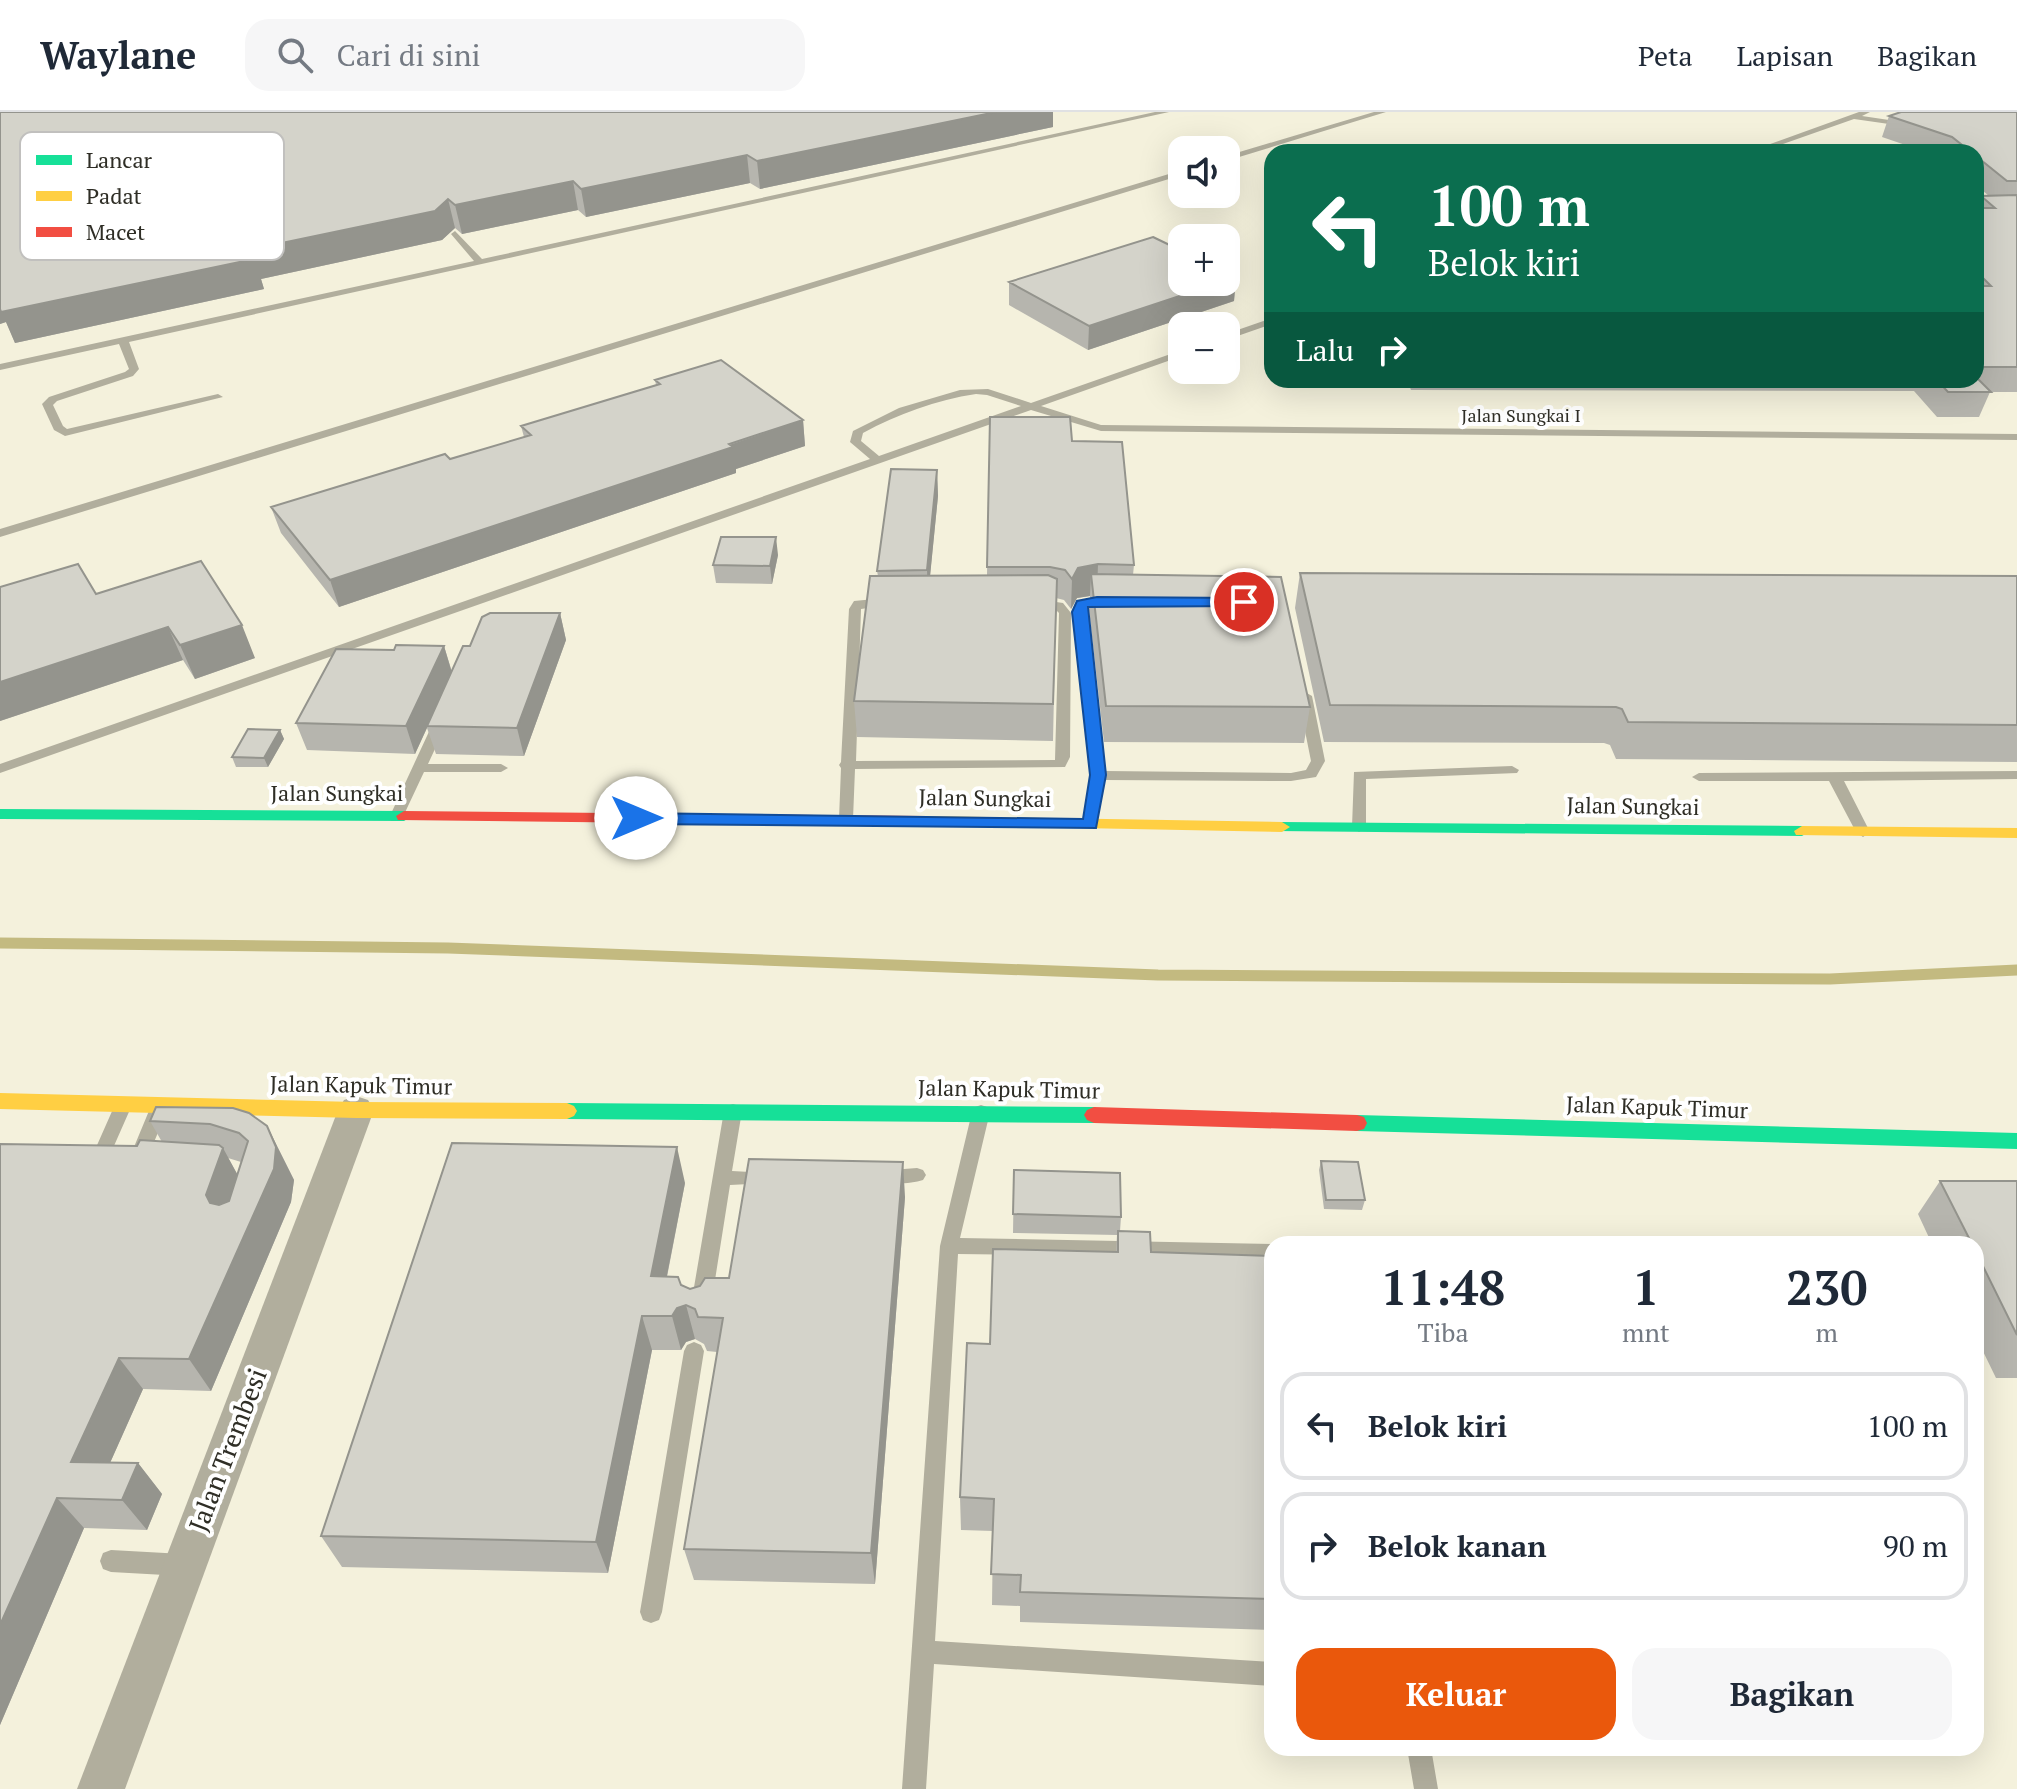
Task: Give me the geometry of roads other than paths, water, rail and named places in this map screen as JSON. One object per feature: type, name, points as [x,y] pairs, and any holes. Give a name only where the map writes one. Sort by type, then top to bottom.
[{"type":"street","name":"Jalan Sungkai","points":[[0,814],[846,819],[1090,825],[2017,833]]},
{"type":"street","name":"Jalan Kapuk Timur","points":[[0,1101],[356,1110],[981,1112],[2017,1141]]},
{"type":"street","name":"Jalan Trembesi","points":[[101,1789],[356,1110]]},
{"type":"lane","points":[[0,367],[1165,112]]},
{"type":"lane","points":[[1276,144],[1382,112]]},
{"type":"lane","points":[[1775,144],[1866,112]]},
{"type":"lane","points":[[1854,116],[1889,122],[1920,112]]},
{"type":"lane","points":[[1240,155],[1264,148]]},
{"type":"lane","points":[[0,533],[1168,176]]},
{"type":"lane","points":[[455,234],[480,262]]},
{"type":"lane","points":[[1240,332],[1264,324]]},
{"type":"lane","points":[[123,340],[134,369],[129,374],[53,399],[47,404],[58,428],[65,433],[218,397]]},
{"type":"lane","points":[[0,769],[1168,358]]},
{"type":"lane","name":"Jalan Sungkai I","points":[[878,460],[855,442],[858,431],[873,422],[971,390],[1068,422],[1139,430],[2017,437]]},
{"type":"lane","points":[[846,819],[855,609],[868,601],[898,602]]},
{"type":"lane","points":[[1090,825],[1098,775],[1079,612],[1082,604],[1126,601]]},
{"type":"lane","points":[[846,765],[1060,764],[1063,757],[1065,613],[1049,603],[1019,603]]},
{"type":"lane","points":[[1098,775],[1291,777],[1311,774],[1318,761],[1303,686]]},
{"type":"lane","points":[[396,818],[445,713]]},
{"type":"lane","points":[[421,768],[501,768]]},
{"type":"lane","points":[[1359,827],[1359,775],[1512,770]]},
{"type":"lane","points":[[1699,777],[2017,775]]},
{"type":"lane","points":[[1834,776],[1863,832]]},
{"type":"lane","points":[[72,1158],[100,1159],[124,1104]]},
{"type":"lane","points":[[151,1165],[136,1164],[161,1105]]},
{"type":"lane","points":[[700,1312],[733,1111]]},
{"type":"lane","points":[[914,1789],[949,1246],[981,1112]]},
{"type":"lane","points":[[857,1176],[917,1175]]},
{"type":"lane","points":[[722,1178],[782,1177]]},
{"type":"lane","points":[[949,1246],[1264,1250]]},
{"type":"lane","points":[[651,1612],[694,1351]]},
{"type":"lane","points":[[111,1561],[185,1565]]},
{"type":"lane","points":[[925,1652],[1264,1673]]},
{"type":"lane","points":[[1420,1756],[1426,1789]]},
{"type":"waterway","points":[[0,943],[448,948],[1158,975],[1830,979],[2017,970]]}]
